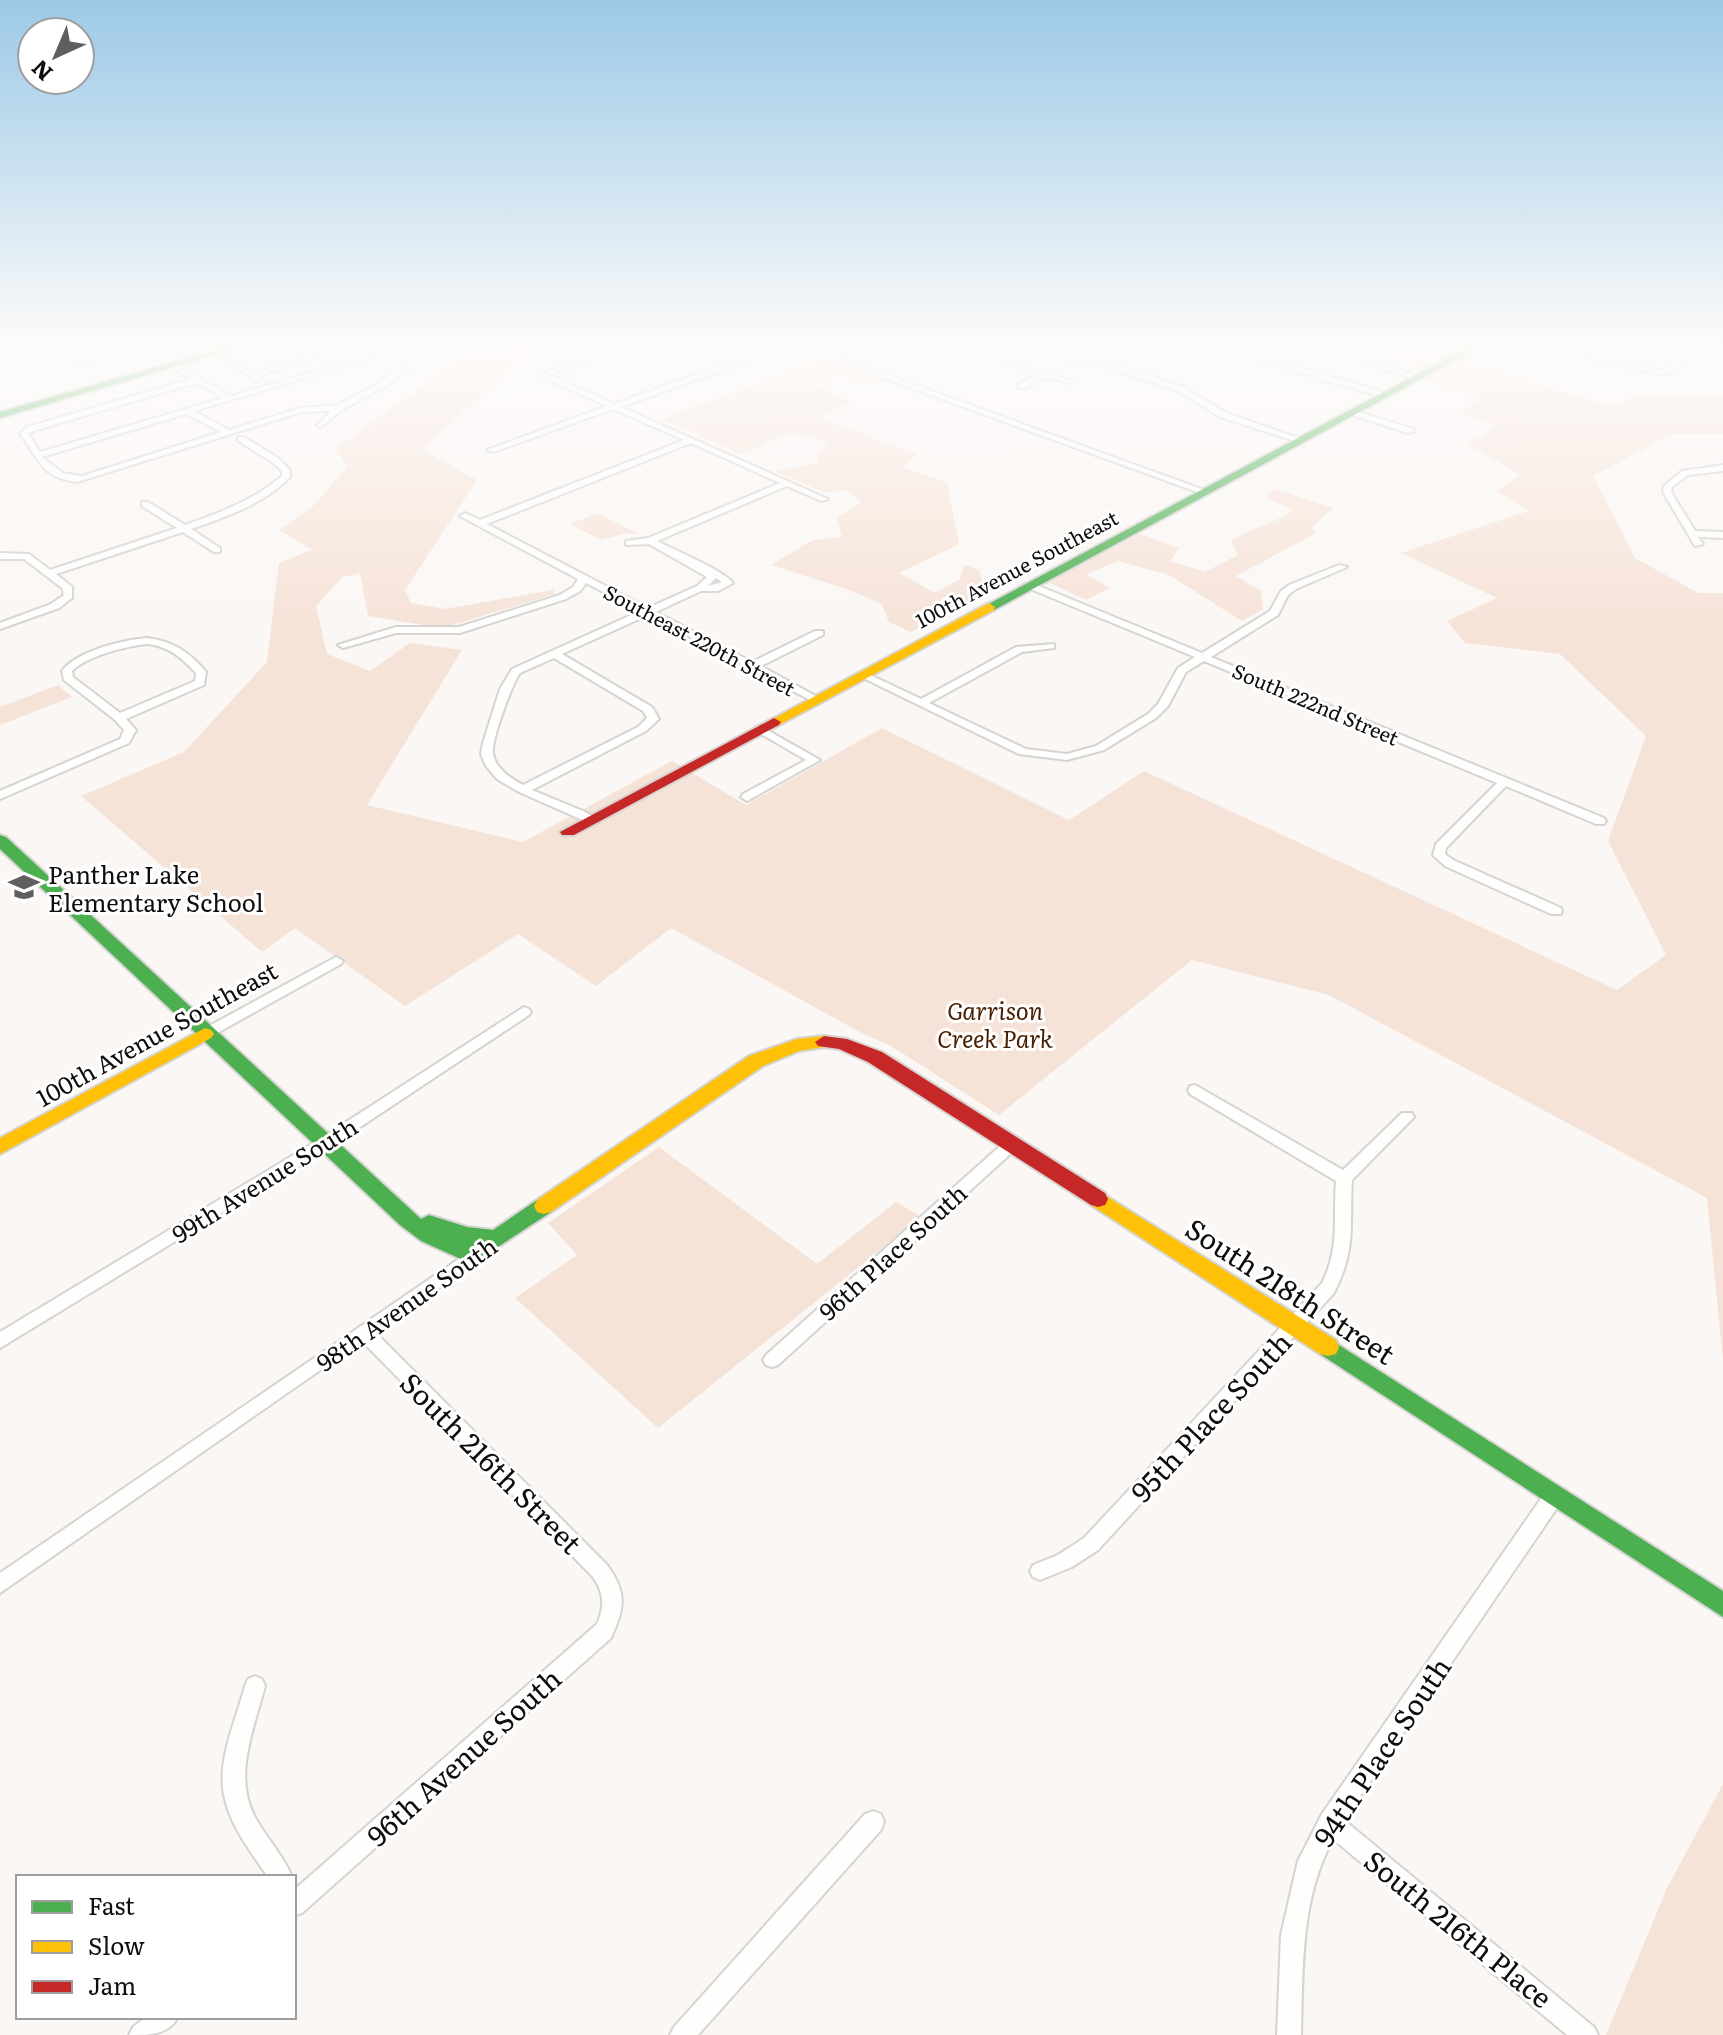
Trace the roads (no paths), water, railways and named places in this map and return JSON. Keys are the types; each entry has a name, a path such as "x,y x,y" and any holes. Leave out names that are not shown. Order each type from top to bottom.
{"street":[{"path":"26,437 39,455 38,459 74,480 211,437"},
{"path":"39,455 102,437"},
{"path":"491,450 527,437"},
{"path":"685,437 824,499"},
{"path":"1055,437 1203,491"},
{"path":"1292,437 1301,440"},
{"name":"100th Avenue Southeast","path":"568,832 1307,437"},
{"path":"49,573 245,506 274,490 286,477 286,470 241,439"},
{"path":"480,523 692,440"},
{"path":"1698,544 1667,492 1668,486 1677,476 1685,473 1723,468"},
{"path":"629,543 650,541 787,483"},
{"path":"145,504 217,550"},
{"name":"Southeast 220th Street","path":"465,516 816,699"},
{"path":"1692,534 1723,535"},
{"path":"650,541 711,577 724,578 728,583 715,589 700,588"},
{"path":"0,626 55,606 69,596 67,587 26,556 6,555"},
{"path":"862,675 1023,752 1067,757 1100,748 1163,706 1179,674 1274,613 1279,609 1282,595 1291,588 1342,567"},
{"path":"591,819 572,808 523,790 498,774 487,754 512,675 553,653 700,588 711,577"},
{"name":"Southeast 220th Street","path":"343,645 396,630 460,630 563,597 577,589 584,578"},
{"name":"South 222nd Street","path":"1031,586 1600,821"},
{"path":"752,666 819,633"},
{"path":"0,795 125,741 130,730 68,678 67,671 78,662 124,643 151,639 161,640 198,668 202,680 194,686 119,718"},
{"path":"921,703 1020,649 1050,646"},
{"path":"523,790 642,729 649,724 653,714 553,653"},
{"path":"747,797 814,760 760,729"},
{"path":"1505,781 1440,847 1439,855 1449,863 1556,911"},
{"path":"0,840 205,1034 384,1197 428,1235 472,1256"},
{"name":"100th Avenue Southeast","path":"0,1147 336,961"},
{"name":"99th Avenue South","path":"0,1341 325,1143 524,1012"},
{"name":"South 218th Street","path":"820,1042 841,1043 862,1050 1013,1143 1723,1605"},
{"name":"98th Avenue South","path":"0,1584 756,1061 797,1045 820,1042"},
{"path":"1195,1090 1344,1178 1407,1117"},
{"name":"96th Place South","path":"772,1360 1013,1143"},
{"name":"95th Place South","path":"1040,1571 1065,1561 1091,1544 1328,1288 1341,1265 1346,1244 1342,1198 1344,1178"},
{"path":"384,1197 433,1226 497,1239"},
{"name":"South 216th Street","path":"364,1332 600,1571 610,1583 614,1596"},
{"name":"94th Place South","path":"1289,2035 1292,1935 1309,1861 1330,1822 1554,1496"},
{"name":"96th Avenue South","path":"296,1901 604,1631 614,1612 614,1596"},
{"path":"255,1686 234,1772 235,1795 246,1822 280,1875"},
{"path":"682,2035 873,1822"},
{"name":"South 216th Place","path":"1330,1822 1586,2035"},
{"path":"141,2035 163,2019"}],"place":[{"name":"Panther Lake Elementary School","path":"24,887"}],"park label":[{"name":"Garrison Creek Park","path":"995,1023"}]}
